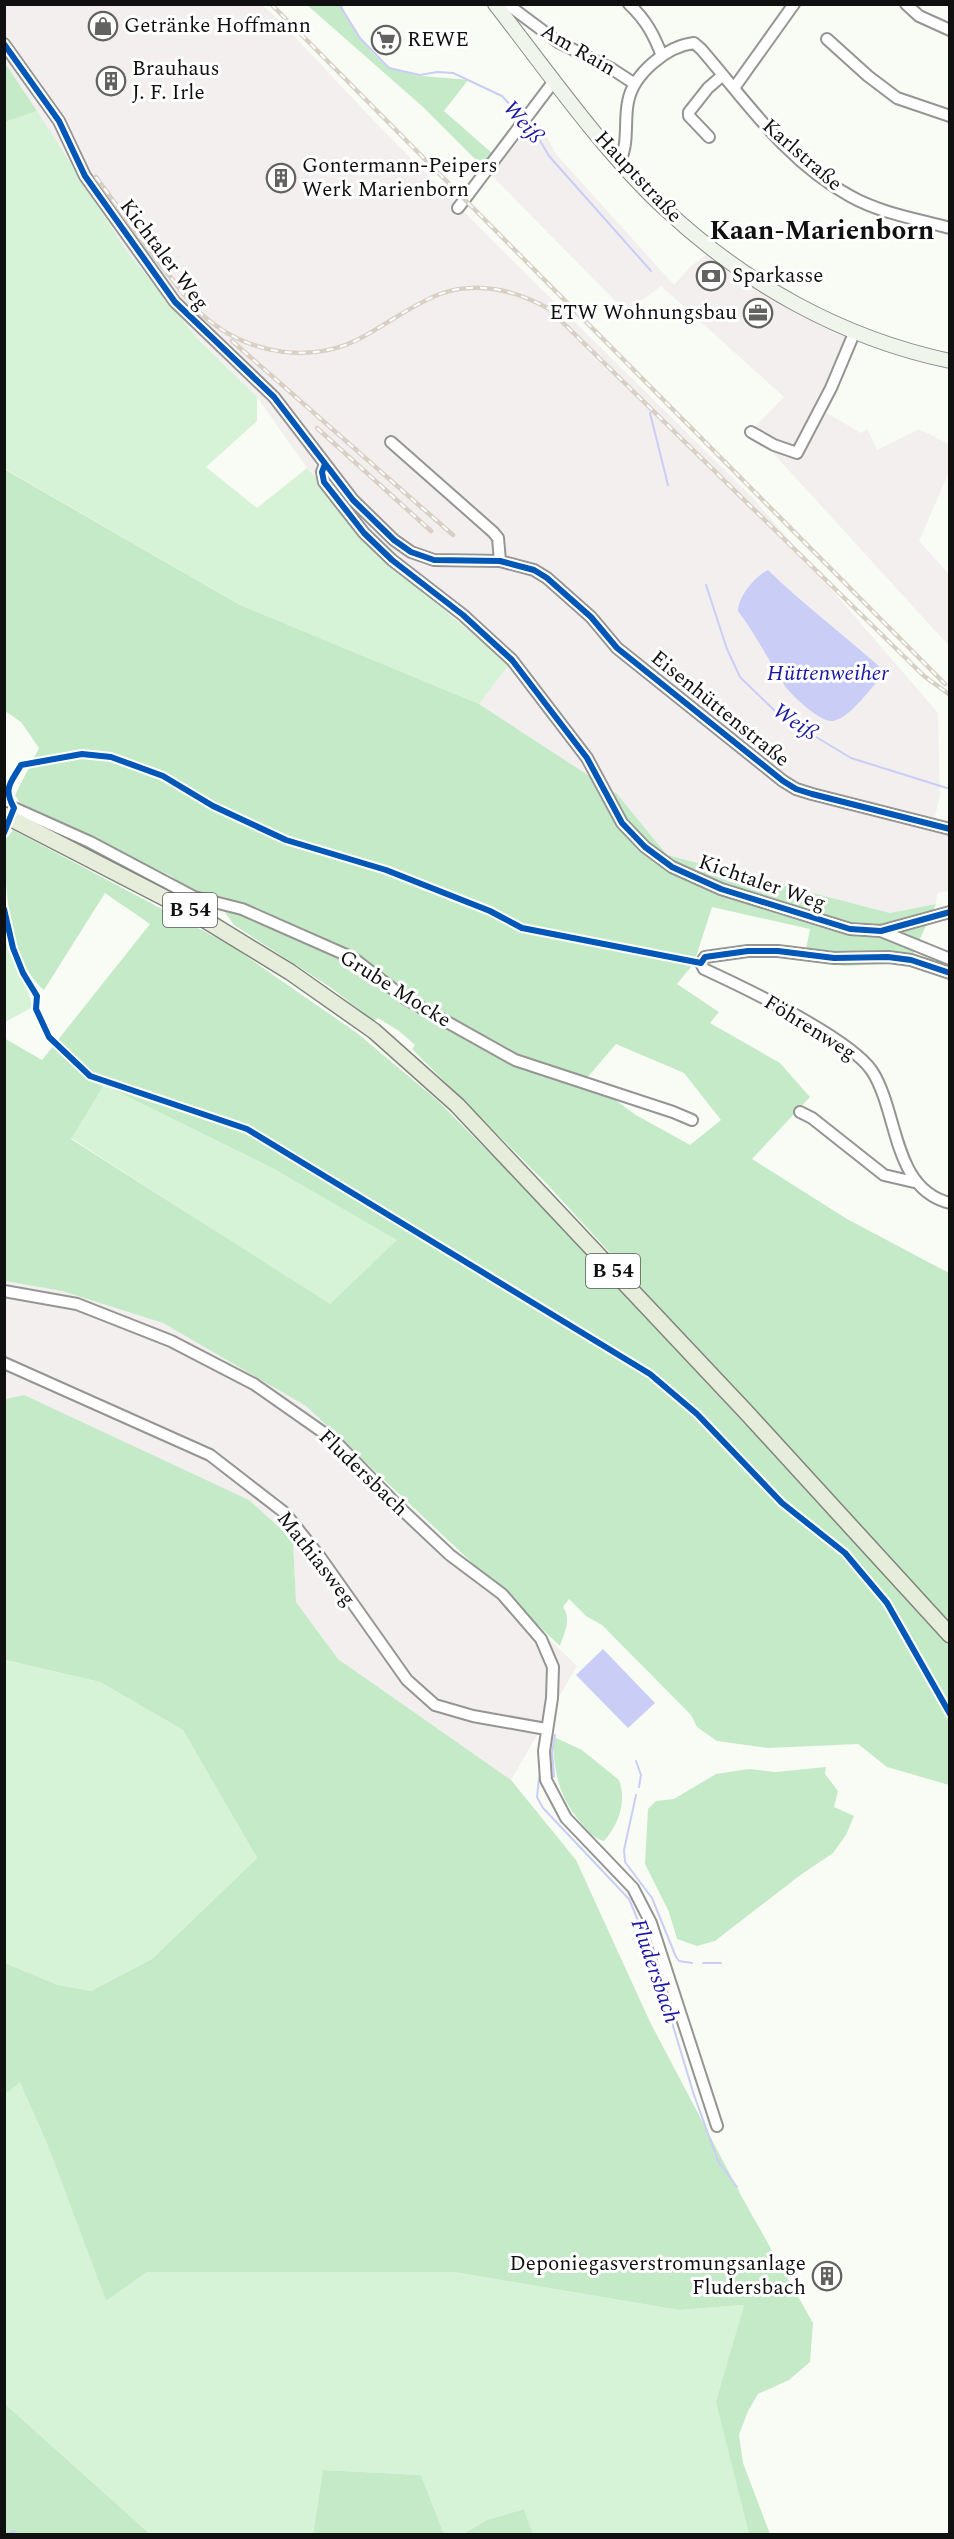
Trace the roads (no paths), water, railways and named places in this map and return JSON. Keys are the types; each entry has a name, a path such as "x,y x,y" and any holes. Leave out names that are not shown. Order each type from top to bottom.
{"main road":[{"name":"Hauptstraße","path":"495,4 620,161 663,207 734,267 769,291 826,320 901,348 950,361"},
{"name":"B 54","path":"7,816 133,880 245,943 374,1031 457,1106 747,1413 950,1635"}],"street":[{"name":"Am Rain","path":"507,4 515,13 522,15"},
{"name":"Am Rain","path":"515,4 522,15 558,42 612,69 635,84"},
{"path":"620,161 626,135 628,99 635,84 662,56 652,31 629,4"},
{"path":"734,88 794,4"},
{"path":"906,4 925,20 950,30"},
{"path":"827,39 897,98 950,116"},
{"name":"Karlstraße","path":"662,56 683,44 694,43 776,137 822,178 850,196 872,206 950,228"},
{"name":"Kichtaler Weg","path":"4,44 59,121 85,176 175,302 193,322 267,389 353,500 394,540 411,552 444,561 500,561"},
{"path":"710,137 689,116 689,112 708,88 723,75"},
{"path":"458,208 555,81"},
{"path":"751,432 774,445 797,453 831,388 855,332"},
{"path":"392,442 493,532 498,538 500,561"},
{"name":"Kichtaler Weg","path":"325,464 322,472 324,482 364,533 392,560 463,615 512,660 587,758 622,823 645,847 672,867 721,889 834,925 881,931 950,959"},
{"name":"Eisenhüttenstraße","path":"500,561 534,570 547,578 591,617 617,648 796,789 950,829"},
{"name":"Grube Mocke","path":"7,816 14,808 90,842 194,897 242,909 353,958 406,999 515,1060 692,1120"},
{"name":"Kichtaler Weg","path":"881,931 950,912"},
{"name":"Föhrenweg","path":"914,1182 880,1088 864,1062 806,1022 741,986 704,969 701,963 705,957 748,951 777,951 834,958 888,957 911,960 950,973"},
{"path":"801,1112 812,1118 884,1176 914,1182 933,1197 950,1203"},
{"name":"Fludersbach","path":"4,1291 77,1304 171,1341 254,1384 334,1440 450,1556 502,1594 541,1639 553,1666 552,1698 544,1751 546,1780 566,1818 633,1888 651,1923 717,2126"},
{"name":"Mathiasweg","path":"4,1363 210,1455 285,1513 320,1557 406,1680 435,1705 472,1716 546,1729"}],"water":[{"name":"Hüttenweiher","path":"768,570 881,668 883,674 840,719 833,721 821,718 794,696 785,686 738,611 748,588"},
{"path":"603,1649 655,1703 628,1728 576,1675"}],"waterway":[{"name":"Weiß","path":"339,4 360,38 389,68 420,75 437,72 453,73 502,96 522,118"},
{"name":"Weiß","path":"526,122 535,132 549,156 651,271"},
{"name":"Weiß","path":"650,413 668,485"},
{"name":"Weiß","path":"706,585 727,649 740,677 778,714 851,758 950,789"},
{"name":"Fludersbach","path":"554,1777 552,1752 555,1735"},
{"path":"636,1761 641,1775 639,1787"},
{"name":"Fludersbach","path":"539,1778 537,1797 543,1808 629,1899 649,1947 694,2095 718,2161 737,2187"},
{"path":"636,1795 624,1850 625,1862 652,1898 676,1957 679,1961 692,1963"},
{"path":"703,1963 721,1963"},
{"path":"7,2534 15,2531"}],"railway":[{"path":"271,4 945,684"},
{"path":"96,177 195,308 227,333 263,348 301,353 339,347 357,340 429,299 454,290 468,288 510,293 549,309 924,676 950,695"},
{"path":"232,341 453,535"},
{"path":"317,428 431,531"}],"place":[{"name":"Getränke Hoffmann","path":"103,26"},
{"name":"REWE","path":"386,40"},
{"name":"Brauhaus J. F. Irle","path":"111,81"},
{"name":"Gontermann-Peipers Werk Marienborn","path":"281,178"},
{"name":"Sparkasse","path":"711,276"},
{"name":"ETW Wohnungsbau","path":"758,313"},
{"name":"Deponiegasverstromungsanlage Fludersbach","path":"827,2276"}],"district":[{"name":"Kaan-Marienborn","path":"822,231"}]}
